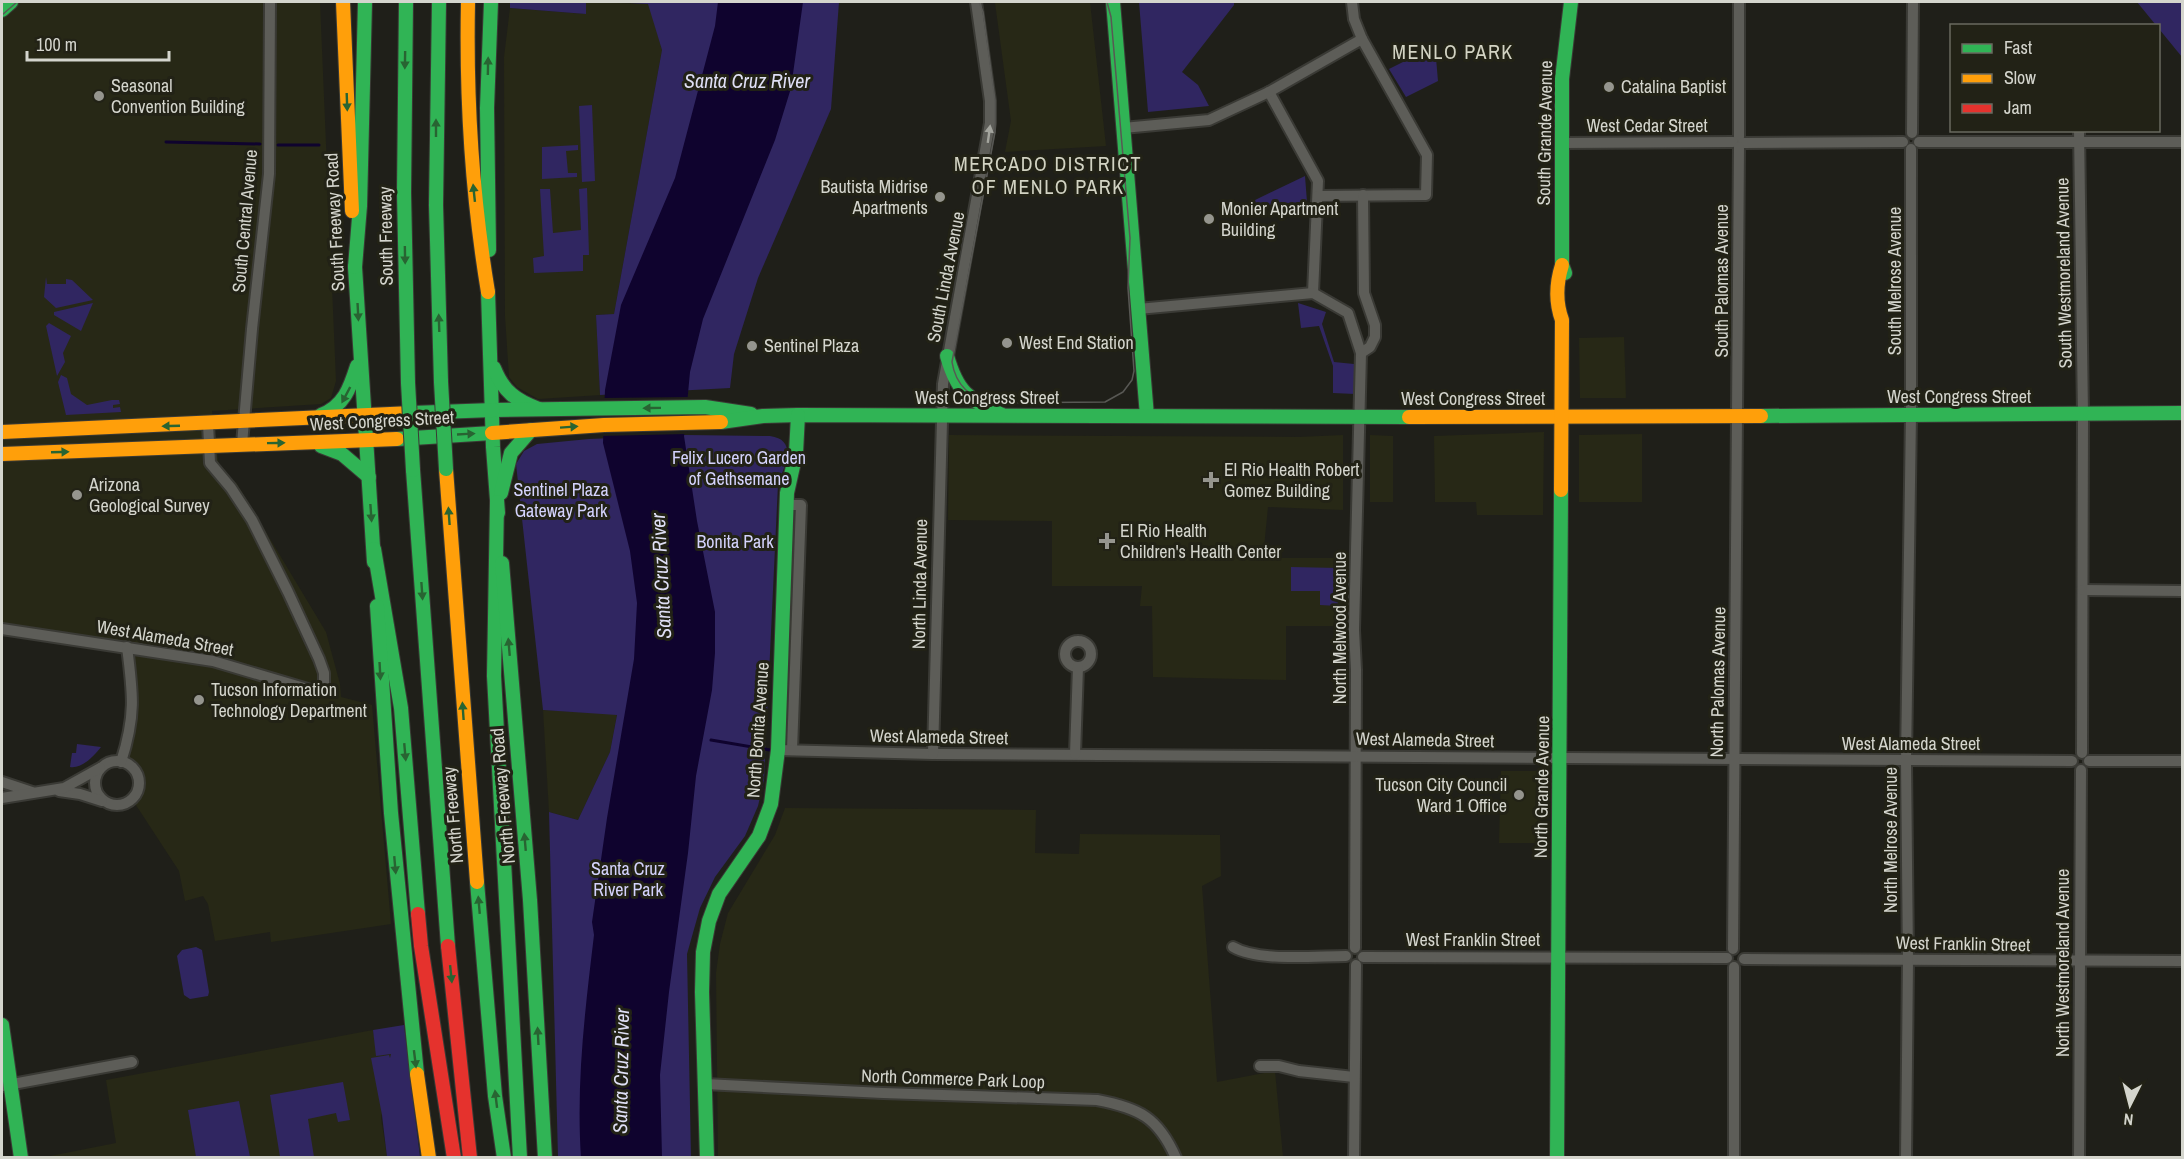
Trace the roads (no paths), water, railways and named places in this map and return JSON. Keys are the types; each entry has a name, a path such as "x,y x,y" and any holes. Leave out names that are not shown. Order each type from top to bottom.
{"main road":[{"path":"2,10 11,2"},
{"name":"South Freeway Road","path":"343,2 349,175 366,441"},
{"path":"355,267 361,197 365,2"},
{"name":"South Freeway","path":"406,2 404,194 408,383 413,470"},
{"name":"North Freeway","path":"439,2 436,205 441,382 470,806 495,1096 504,1158"},
{"path":"468,2 471,155 479,239 488,292"},
{"path":"491,2 487,117 492,433"},
{"path":"1113,2 1147,416"},
{"name":"South Grande Avenue","path":"1561,417 1562,320 1558,309 1557,281 1562,265 1562,79 1571,2"},
{"path":"947,356 957,387 973,400 1005,416"},
{"path":"314,417 332,410 344,400 360,357"},
{"path":"491,360 502,386 510,397 521,404 539,409"},
{"name":"West Congress Street","path":"2,432 539,409 705,407 763,416"},
{"name":"West Congress Street","path":"2,454 366,441 604,424 716,423 763,416 798,415 1561,417 2182,413"},
{"name":"North Bonita Avenue","path":"707,1158 703,952 709,921 719,894 759,836 771,804 785,750 787,493 796,453 798,415"},
{"name":"North Grande Avenue","path":"1557,1158 1561,417"},
{"path":"520,1158 494,676 494,588 497,502 511,453 531,430"},
{"name":"North Freeway Road","path":"492,433 530,900 545,1158"},
{"path":"366,441 382,708 406,990 429,1158"},
{"path":"302,442 340,451 369,477"},
{"name":"North Freeway","path":"413,470 446,928 470,1158"},
{"path":"374,549 401,708 421,946 454,1158"},
{"path":"2,1025 6,1085 21,1158"}],"street":[{"name":"South Central Avenue","path":"242,444 268,182 270,2"},
{"name":"South Linda Avenue","path":"941,416 947,356 964,275 990,123 990,101 976,2"},
{"path":"1318,196 1426,195 1427,155 1362,39 1354,19 1353,2"},
{"name":"South Palomas Avenue","path":"1738,415 1739,2"},
{"name":"South Melrose Avenue","path":"1911,414 1913,2"},
{"path":"1123,128 1209,120 1269,92 1362,39"},
{"path":"1269,92 1318,181 1313,293"},
{"name":"West Cedar Street","path":"1561,143 1911,141 2079,136 2182,142"},
{"name":"South Westmoreland Avenue","path":"2079,136 2083,415"},
{"path":"1138,309 1313,293 1348,313 1361,353 1370,347 1375,337 1376,325 1364,293 1363,195"},
{"name":"North Melwood Avenue","path":"1355,948 1356,670 1354,630 1361,353"},
{"name":"North Melrose Avenue","path":"1906,1158 1908,960 1906,761 1911,414"},
{"name":"North Palomas Avenue","path":"1734,1158 1731,958 1738,415"},
{"path":"2083,415 2083,590 2085,757 2087,766 2081,770 2074,766 2072,761 2076,754 2085,757 2182,761"},
{"name":"North Linda Avenue","path":"933,754 941,416"},
{"path":"208,424 209,445"},
{"name":"West Alameda Street","path":"2,629 213,661 311,690 324,685 324,673 293,603 244,507 231,488 212,468 209,445"},
{"path":"2083,590 2182,591"},
{"path":"121,762 127,744 133,709 127,647"},
{"path":"1075,754 1078,667"},
{"name":"West Alameda Street","path":"785,750 933,754 2072,761"},
{"path":"2,798 56,791 76,783 110,762 121,762 131,766 136,772 139,786 132,799 120,805 80,794 56,791"},
{"path":"104,765 98,771 95,785 100,798 106,802"},
{"name":"North Westmoreland Avenue","path":"2079,1158 2081,770"},
{"path":"2,782 23,790 42,793"},
{"path":"1233,947 1246,953 1262,956 1346,956"},
{"path":"1346,956 1350,949 1355,948 1361,951 1354,1077 1354,1158"},
{"path":"1346,956 1348,961 1359,961"},
{"name":"West Franklin Street","path":"1359,961 1558,957 1731,958 1742,964 1744,959 2182,962"},
{"path":"6,1085 132,1062"},
{"path":"1260,1066 1279,1066 1299,1071 1354,1077"},
{"name":"North Commerce Park Loop","path":"705,1084 1097,1100 1120,1104 1144,1113 1164,1134 1176,1158"}],"water":[{"name":"Santa Cruz River","path":"718,2 803,2 791,88 775,140 703,319 690,372 684,436 697,521 715,612 715,653 712,690 696,776 660,1075 662,1157 581,1158 581,1074 594,935 592,922 634,659 637,603 630,551 603,443 605,390 621,305 675,178 715,26"}],"waterway":[{"path":"166,142 260,144"},
{"path":"278,145 319,145"},
{"path":"711,740 770,750"}],"tram line":[{"path":"2,15 17,2"},
{"path":"979,2 983,12 995,100 995,132 952,362 957,378 966,390 972,395 995,403 1105,402 1123,392 1132,380 1134,371 1128,288 1130,238 1111,17 1107,2"}],"place":[{"name":"Catalina Baptist","path":"1609,87"},
{"name":"Seasonal Convention Building","path":"99,96"},
{"name":"Bautista Midrise Apartments","path":"940,197"},
{"name":"Monier Apartment Building","path":"1209,219"},
{"name":"West End Station","path":"1007,343"},
{"name":"Sentinel Plaza","path":"752,346"},
{"name":"El Rio Health Robert Gomez Building","path":"1211,480"},
{"name":"Arizona Geological Survey","path":"77,495"},
{"name":"El Rio Health Children's Health Center","path":"1107,541"},
{"name":"Tucson Information Technology Department","path":"199,700"},
{"name":"Tucson City Council Ward 1 Office","path":"1519,795"}],"district":[{"name":"MENLO PARK","path":"1453,52"},
{"name":"MERCADO DISTRICT OF MENLO PARK","path":"1048,176"}],"park label":[{"name":"Felix Lucero Garden of Gethsemane","path":"739,468"},
{"name":"Sentinel Plaza Gateway Park","path":"561,500"},
{"name":"Bonita Park","path":"735,542"},
{"name":"Santa Cruz River Park","path":"628,879"}]}
